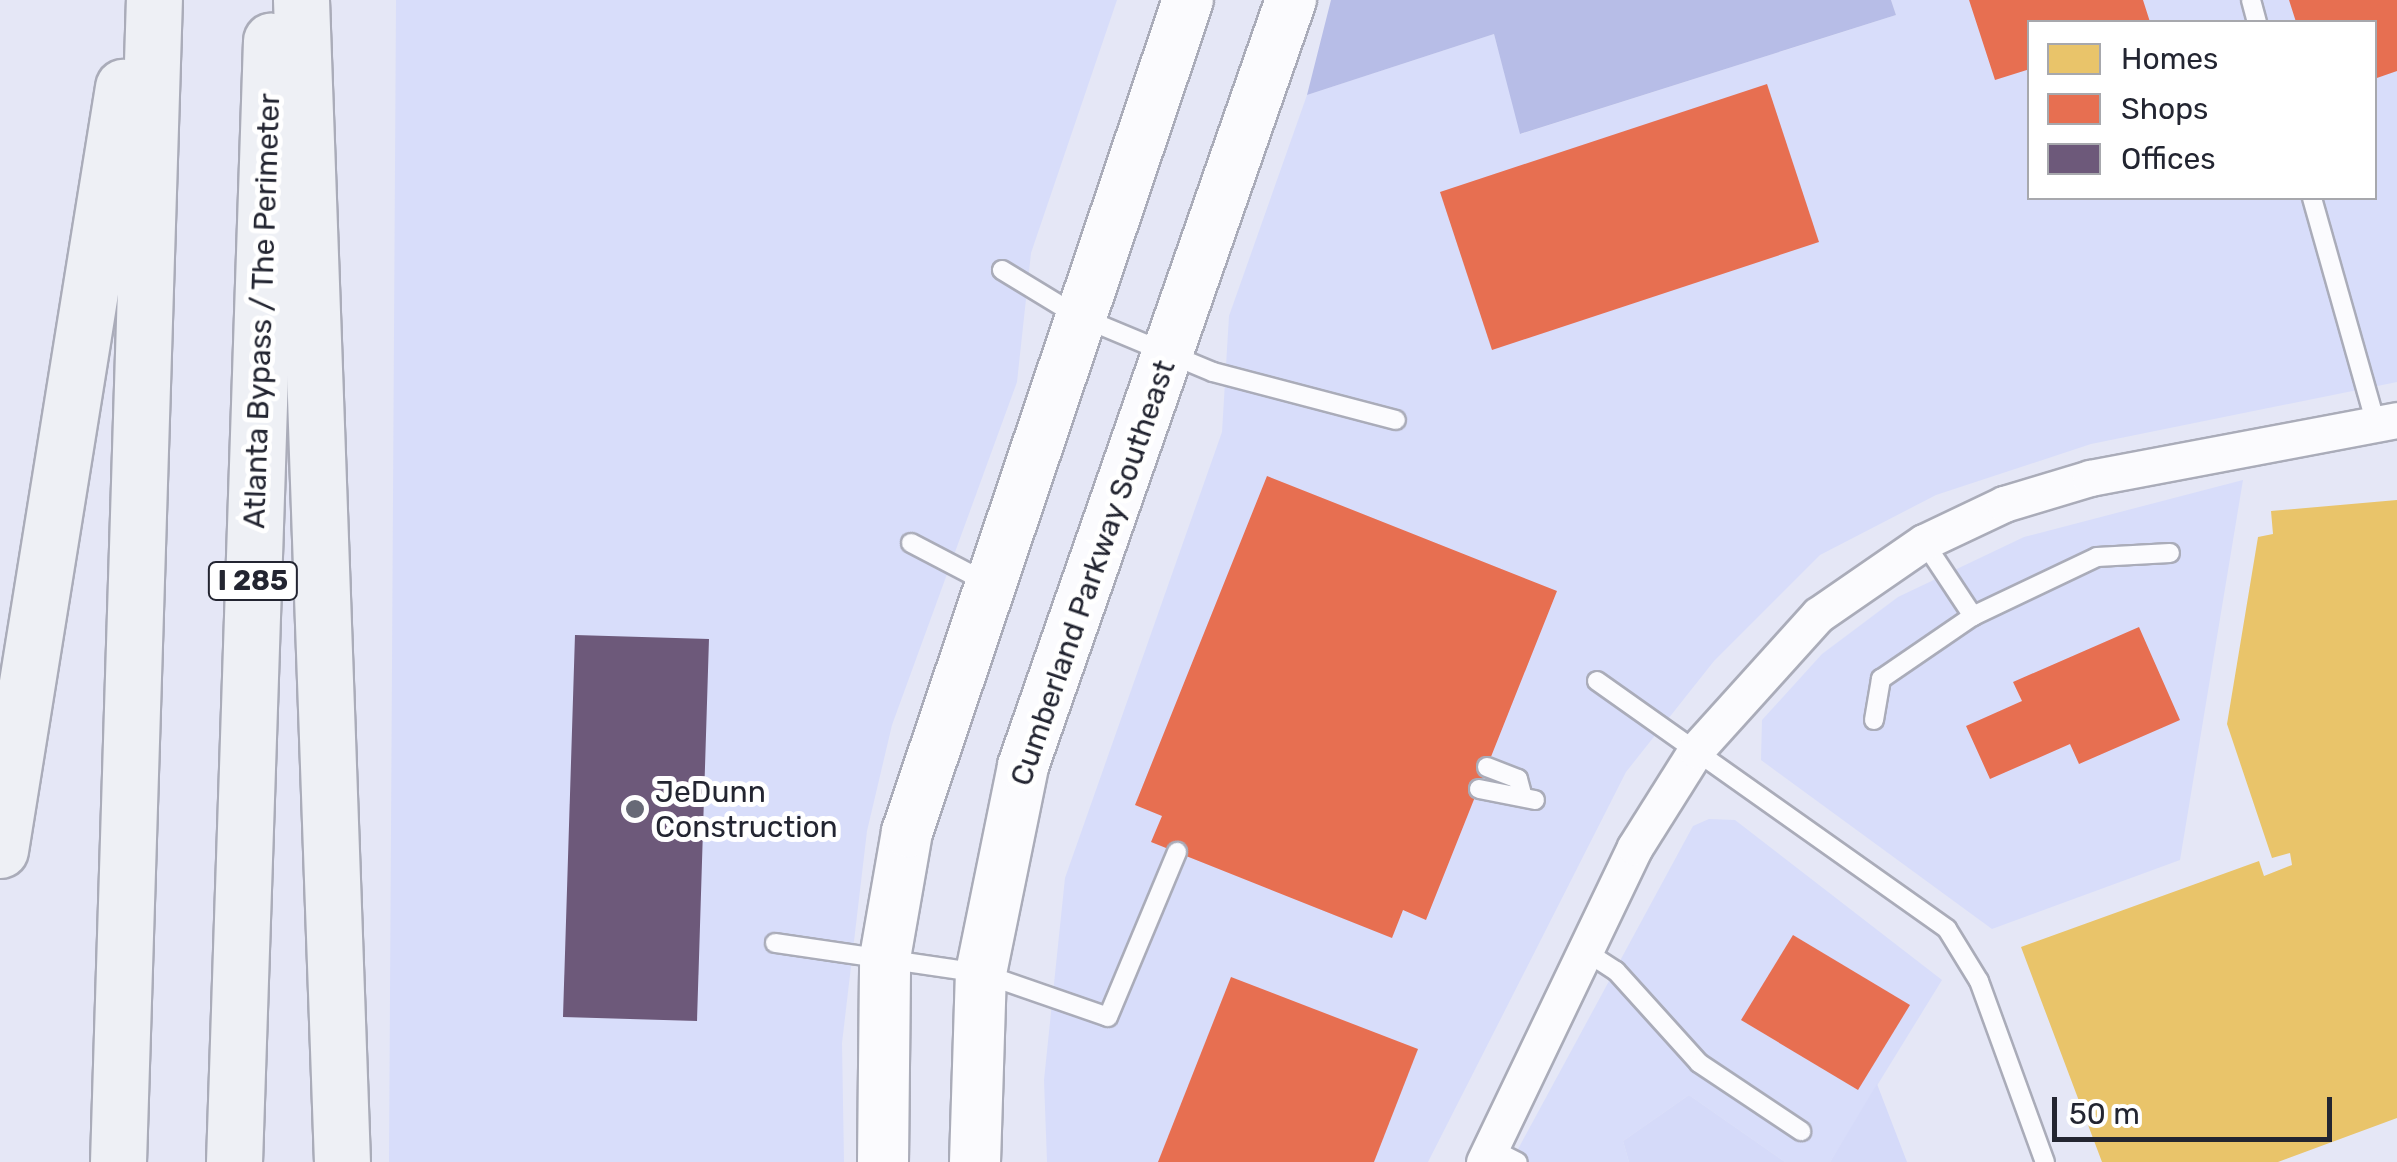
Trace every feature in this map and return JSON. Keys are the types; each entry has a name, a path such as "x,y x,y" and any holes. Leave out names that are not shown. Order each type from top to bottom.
{"highway":[{"path":"0,850 138,0"},
{"path":"118,1162 154,0"},
{"name":"Atlanta Bypass / The Perimeter","path":"234,1162 272,0"},
{"path":"302,0 342,1162"}],"main road":[{"path":"883,1162 885,958 906,832 1076,315 1188,0"},
{"name":"Cumberland Parkway Southeast","path":"975,1162 981,973 1023,766 1291,0"}],"street":[{"path":"1497,1157 1585,951 1696,750 1818,615 1924,542 2090,478 2386,422"}],"lane":[{"path":"2313,200 2386,422"},
{"path":"1002,270 1076,315 1168,354 1396,420"},
{"path":"1924,542 1973,616"},
{"path":"911,543 987,582"},
{"path":"1874,720 1881,679 1973,616 2097,556 2170,553"},
{"path":"1597,681 1948,929 1979,981 2045,1162"},
{"path":"1479,789 1506,799 1529,797 1518,779 1487,767"},
{"path":"775,943 981,973 1108,1017 1176,852"},
{"path":"1585,951 1616,971 1699,1063 1801,1131"}],"shaded area":[{"path":"396,0 1117,0 1031,253 1017,382 892,725 867,831 842,1043 844,1162 389,1162"},
{"path":"1331,0 1891,0 1896,15 1520,134 1494,34 1307,95"},
{"path":"1891,0 2397,0 2397,382 2091,444 1936,495 1820,555 1714,661 1626,772 1428,1162 1047,1162 1044,1080 1065,878 1222,432 1229,316 1307,95 1494,34 1521,134 1896,15"},
{"path":"2243,480 2180,860 1992,929 1761,760 1762,720 1822,654 1898,597 2024,537"},
{"path":"1709,819 1735,820 1942,980 1830,1162 1785,1162 1689,1095 1623,1141 1629,1162 1511,1162 1693,826"},
{"path":"1877,1084 1907,1162 1830,1162"},
{"path":"1689,1095 1785,1162 1629,1162 1623,1141"}],"building: Homes":[{"path":"2397,500 2397,1118 2278,1162 2102,1162 2021,947 2259,861 2264,876 2292,865 2290,853 2272,858 2227,724 2258,537 2273,534 2271,511"}],"building: Shops":[{"path":"1969,0 2143,0 2149,20 2027,20 2027,70 1995,80"},
{"path":"2289,0 2397,0 2397,71 2377,78 2377,20 2295,20"},
{"path":"1767,84 1819,242 1492,350 1440,192"},
{"path":"1267,476 1557,591 1426,920 1403,910 1392,938 1151,842 1162,816 1135,805"},
{"path":"2139,627 2180,720 2079,764 2070,744 1990,779 1966,726 2022,701 2013,682"},
{"path":"1793,935 1910,1005 1858,1090 1741,1020"},
{"path":"1231,977 1418,1049 1374,1162 1158,1162"}],"building: Offices":[{"path":"575,635 709,639 697,1021 563,1017"}],"place":[{"name":"JeDunn Construction","path":"635,809"}]}
